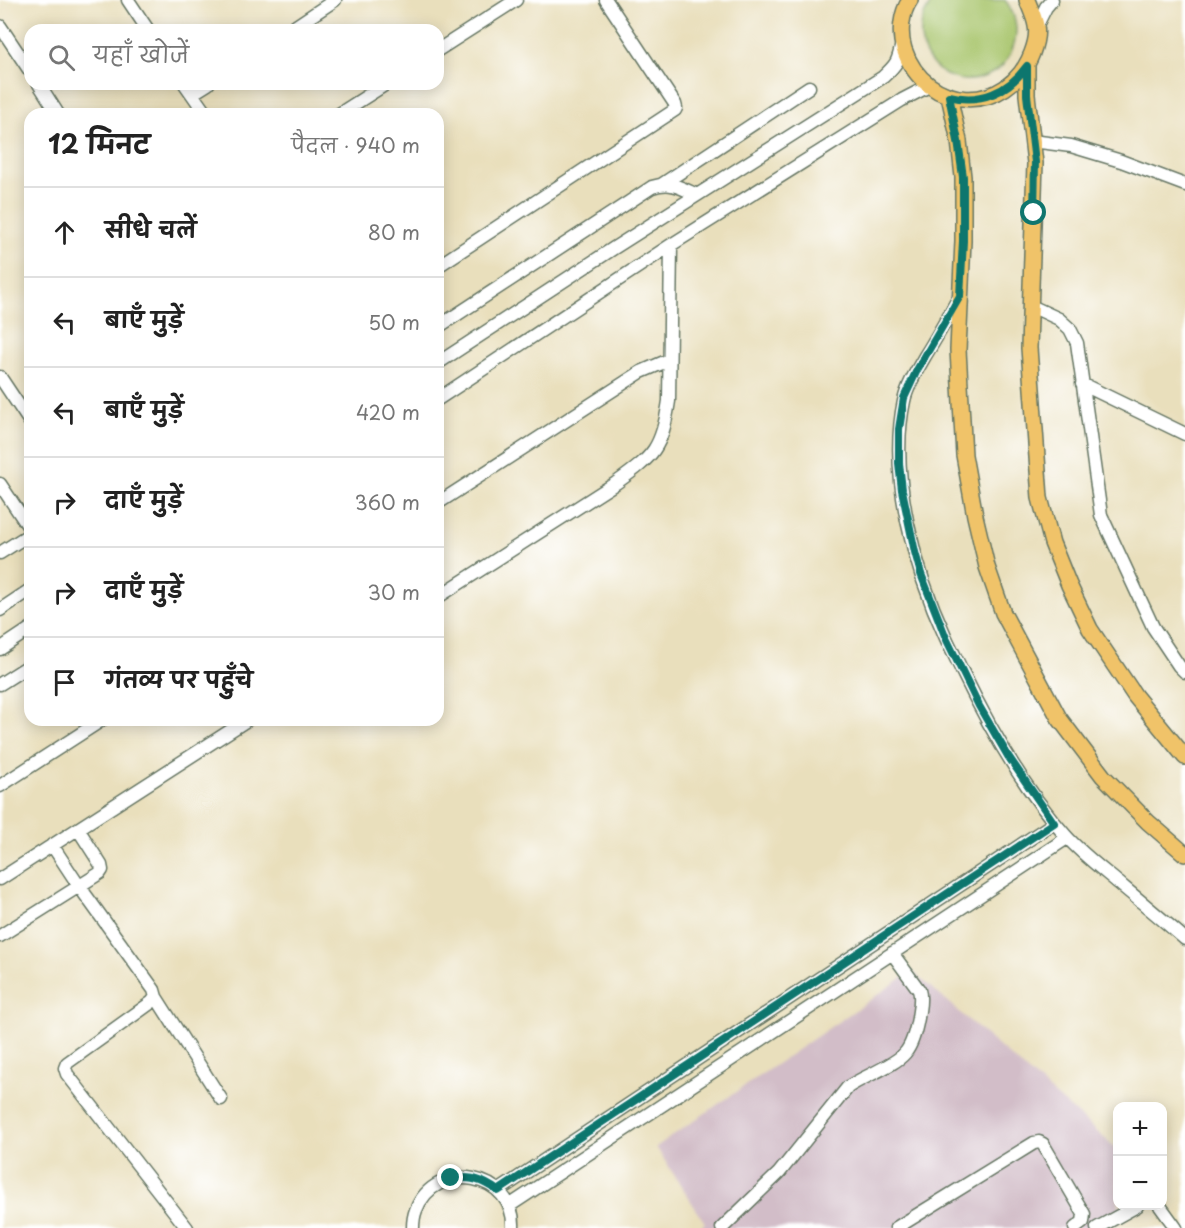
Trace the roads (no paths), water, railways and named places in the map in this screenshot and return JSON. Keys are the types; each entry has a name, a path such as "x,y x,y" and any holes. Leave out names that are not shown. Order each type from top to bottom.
{"main road":[{"path":"908,1 902,24 902,43 908,60 918,76 929,86 949,96 978,98 993,94 1019,77 1027,66 1035,46 1036,27 1027,0"},
{"path":"1027,66 1027,95 1035,162 1029,348 1040,498 1052,543 1090,629 1135,696 1185,757"},
{"path":"949,96 963,177 963,241 958,350 964,455 985,556 1003,613 1059,718 1103,776 1148,822 1185,854"}],"street":[{"path":"128,0 144,24"},
{"path":"299,24 335,0"},
{"path":"444,46 516,0"},
{"path":"444,262 675,110 675,104 606,0"},
{"path":"1036,27 1052,0"},
{"path":"0,26 24,62"},
{"path":"444,359 883,77 898,60 902,43"},
{"path":"444,395 671,245 902,100 929,86"},
{"path":"444,323 809,87"},
{"path":"43,90 54,108"},
{"path":"190,90 202,108"},
{"path":"348,108 377,90"},
{"path":"1032,141 1071,146 1121,161 1185,185"},
{"path":"661,184 677,186 697,195"},
{"path":"444,593 639,466 659,442 666,424 669,401 671,245"},
{"path":"960,296 917,370 904,398 899,429 902,490 918,563 946,638 979,706 1008,756 1054,823 1092,861 1185,939"},
{"path":"1031,306 1059,319 1070,329 1077,343 1101,515 1153,627 1185,672"},
{"path":"444,499 641,372 669,360"},
{"path":"0,377 24,413"},
{"path":"1082,384 1185,434"},
{"path":"0,484 24,522"},
{"path":"0,553 24,536"},
{"path":"0,610 24,594"},
{"path":"0,649 24,633"},
{"path":"0,684 24,669"},
{"path":"0,786 93,726"},
{"path":"0,879 238,726"},
{"path":"498,1191 1054,823"},
{"path":"0,936 100,873 101,865 78,829"},
{"path":"509,1206 1067,838"},
{"path":"52,845 154,990 156,997 221,1099"},
{"path":"722,1228 779,1173 848,1087 898,1059 908,1048 916,1025 921,995 920,990 892,953"},
{"path":"156,997 67,1063 65,1068 67,1074 187,1228"},
{"path":"896,1228 1039,1142 1043,1144 1084,1214 1083,1222 1074,1228"},
{"path":"413,1228 415,1211 423,1196 436,1185 451,1178 468,1177 484,1182 498,1191 509,1206 513,1228"},
{"path":"1097,1228 1130,1210"},
{"path":"1163,1210 1176,1228"}]}
